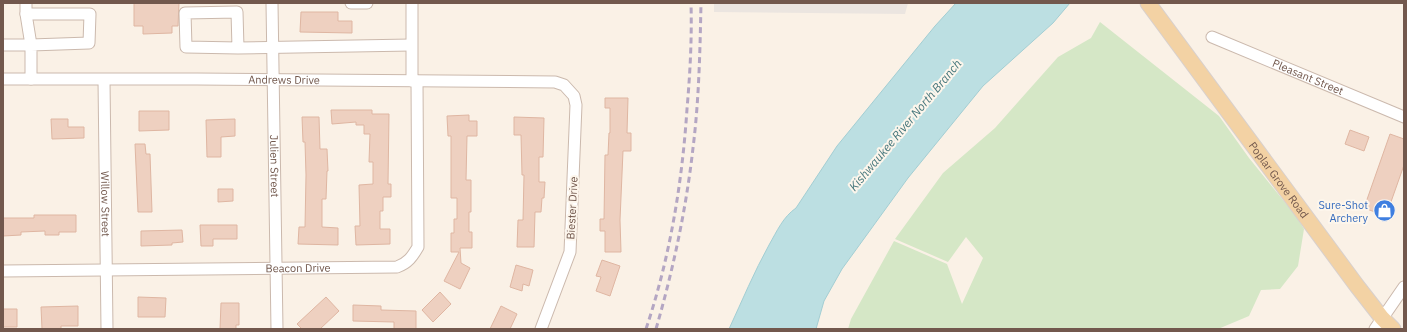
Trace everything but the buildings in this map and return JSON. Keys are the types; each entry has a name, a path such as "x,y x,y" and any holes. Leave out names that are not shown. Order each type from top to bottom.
{"main road":[{"name":"Poplar Grove Road","path":"1148,3 1378,324 1393,329"}],"street":[{"name":"Julien Street","path":"272,3 277,329"},
{"path":"351,3 367,3"},
{"name":"Beacon Drive","path":"3,271 397,267 405,264 410,260 418,247 412,3"},
{"path":"3,45 32,45 89,43 90,14 26,9 32,45 31,79"},
{"path":"238,48 237,12 185,13 186,47 238,48 412,45"},
{"name":"Pleasant Street","path":"1212,37 1404,117"},
{"name":"Andrews Drive","path":"3,79 520,81 555,82 564,85"},
{"name":"Willow Street","path":"104,80 106,329"},
{"name":"Biester Drive","path":"541,329 570,252 576,105 574,96 564,85"},
{"path":"1378,324 1404,287"}],"shaded area":[{"path":"714,3 908,3 905,14 714,12"}],"green space":[{"path":"1100,22 1219,116 1249,158 1296,216 1304,229 1298,266 1280,289 1261,290 1249,316 1218,329 848,329 851,319 894,241 947,264 962,304 983,258 966,237 948,262 895,239 943,173 995,128 1058,57 1091,38"}],"water":[{"name":"Kishwaukee River North Branch","path":"956,3 1070,3 1053,23 983,86 908,178 842,269 824,301 816,329 729,329 758,266 784,220 796,208 837,146 935,26"}],"railway":[{"path":"646,329 662,275 668,248 674,220 682,165 689,83 691,3"},
{"path":"656,329 668,285 687,194 698,94 701,3"}],"place":[{"name":"Sure-Shot Archery","path":"1384,211"}]}
